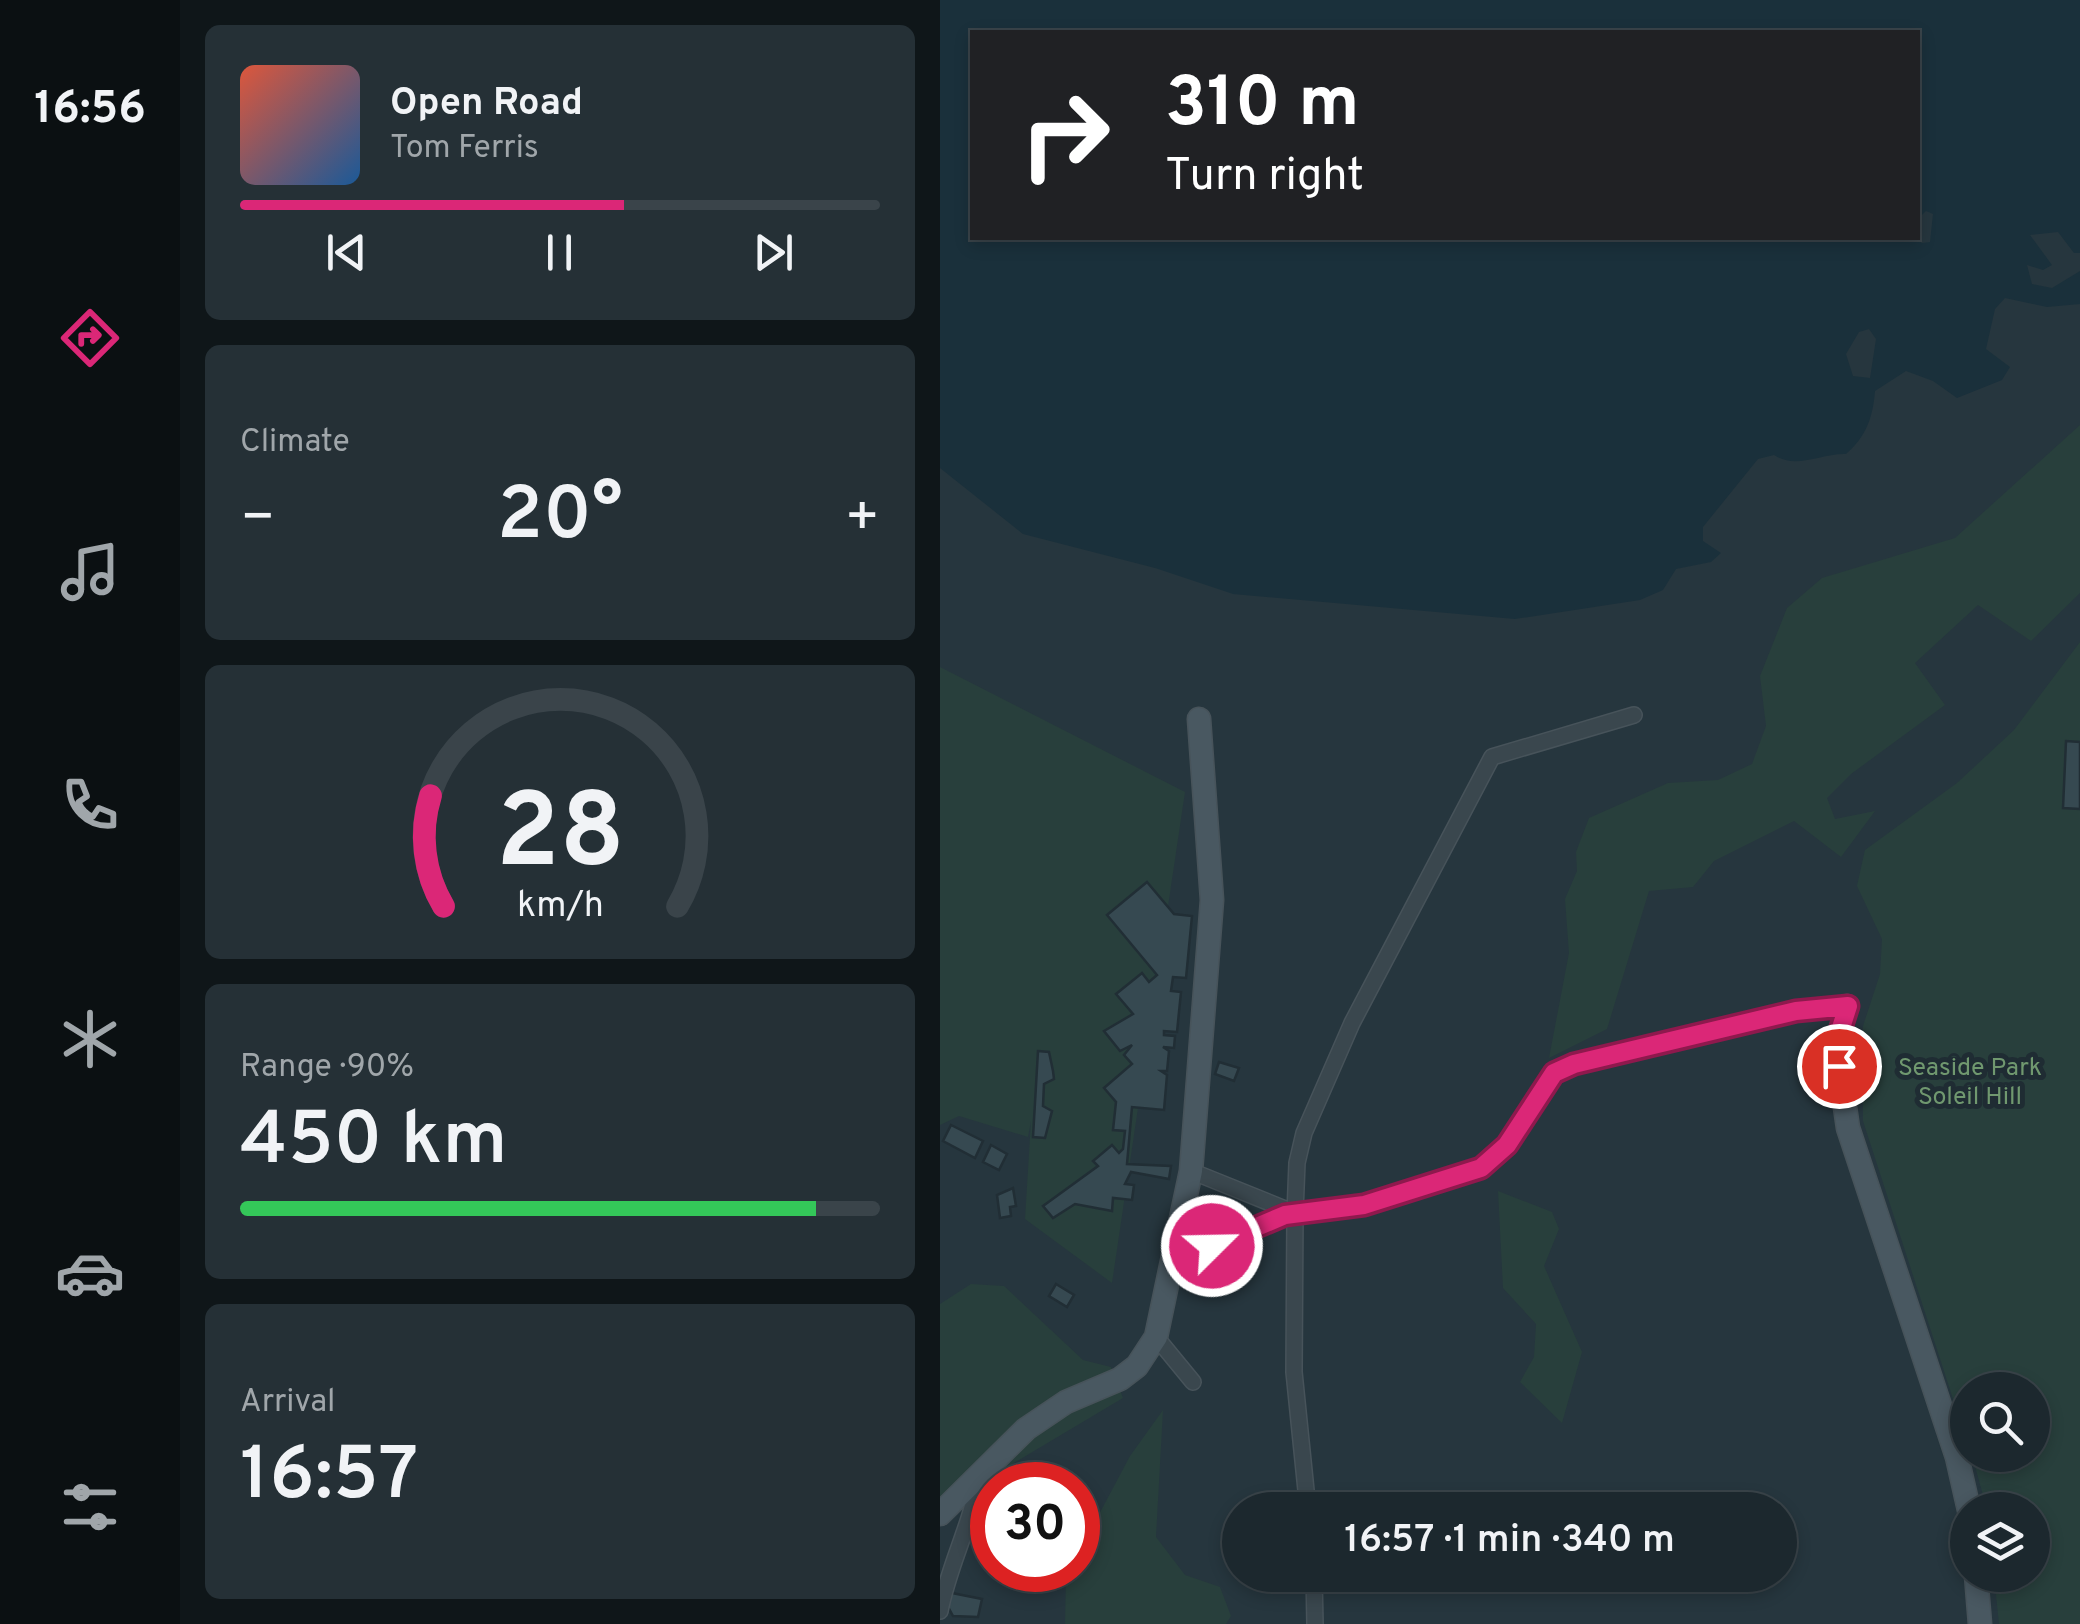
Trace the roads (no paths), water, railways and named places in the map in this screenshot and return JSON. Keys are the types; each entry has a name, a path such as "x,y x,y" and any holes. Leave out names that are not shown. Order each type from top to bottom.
{"street":[{"path":"1306,1492 1294,1372 1294,1213 1304,1133 1352,1023 1492,757 1634,716"},
{"path":"995,1462 1046,1414 1120,1380 1138,1366 1156,1337 1176,1262 1191,1171 1212,900 1199,720"},
{"path":"1176,1262 1294,1213 1364,1205 1481,1168 1507,1145 1554,1073 1574,1064 1796,1011 1848,1006 1840,1031 1844,1110 1958,1457 1965,1492"},
{"path":"1191,1171 1294,1213"},
{"path":"1156,1337 1193,1382"},
{"path":"940,1514 970,1486"},
{"path":"940,1611 949,1574 970,1525"},
{"path":"1314,1592 1315,1624"},
{"path":"1977,1592 1980,1624"}],"water":[{"path":"940,0 2080,0 2080,253 2074,253 2058,232 2030,235 2052,265 2043,270 2027,265 2032,284 2052,288 2080,271 2080,304 2047,307 2005,298 1995,309 1986,349 2010,367 2002,380 1957,398 1933,381 1906,371 1875,391 1867,426 1846,454 1800,461 1774,455 1758,459 1703,527 1703,541 1721,553 1711,562 1676,569 1663,590 1640,600 1515,619 1233,594 1155,568 1023,534 940,468","holes":["1869,329 1876,339 1870,378 1853,376 1846,354 1859,332"]}],"park label":[{"name":"Seaside Park Soleil Hill","path":"1970,1080"}]}
